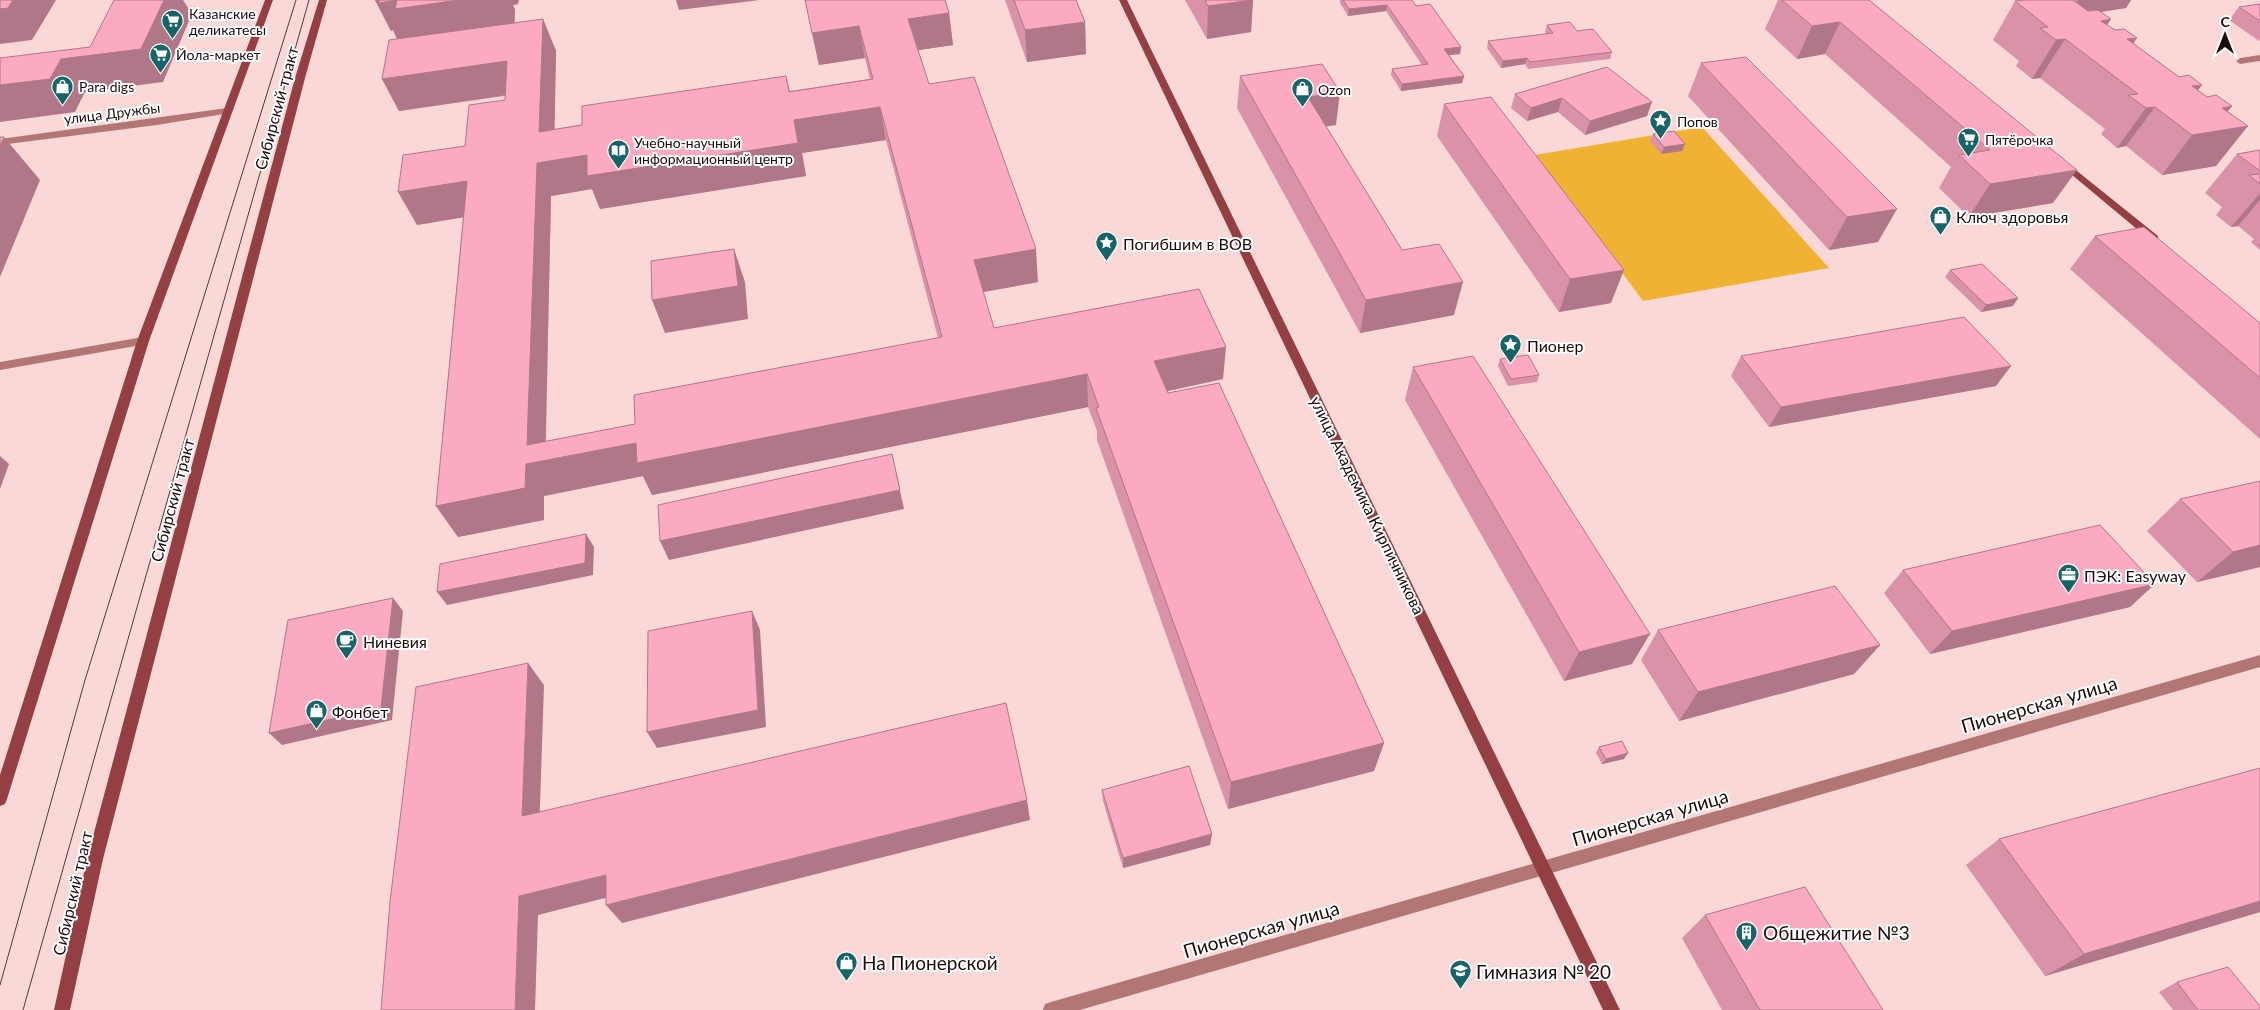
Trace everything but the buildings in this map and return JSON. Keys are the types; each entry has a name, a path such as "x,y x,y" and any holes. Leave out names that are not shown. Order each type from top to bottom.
{"main road":[{"path":"0,799 143,341 269,0"},
{"name":"Сибирский тракт","path":"62,1010 100,840 300,78 323,0"},
{"name":"улица Академика Кирпичникова","path":"1123,0 1545,868 1612,1010"},
{"path":"2050,152 2163,245"}],"street":[{"path":"2240,61 2260,58"},
{"name":"улица Дружбы","path":"0,142 157,122 227,110"},
{"path":"0,366 143,341"},
{"name":"Пионерская улица","path":"1051,1010 2260,661"}],"shaded area":[{"path":"1702,127 1829,268 1643,301 1535,155"}],"tram line":[{"path":"0,985 85,680 296,0"},
{"path":"23,1010 309,0"}],"place":[{"name":"Казанские деликатесы","path":"173,40"},
{"name":"Йола-маркет","path":"160,73"},
{"name":"Para digs","path":"63,105"},
{"name":"Ozon","path":"1302,108"},
{"name":"Попов","path":"1661,140"},
{"name":"Пятёрочка","path":"1969,158"},
{"name":"Учебно-научный информационный центр","path":"618,169"},
{"name":"Ключ здоровья","path":"1940,235"},
{"name":"Погибшим в ВОВ","path":"1107,262"},
{"name":"Пионер","path":"1511,364"},
{"name":"ПЭК: Easyway","path":"2068,594"},
{"name":"Ниневия","path":"347,660"},
{"name":"Фонбет","path":"316,730"},
{"name":"Общежитие №3","path":"1747,951"},
{"name":"На Пионерской","path":"846,981"},
{"name":"Гимназия № 20","path":"1460,990"}]}
